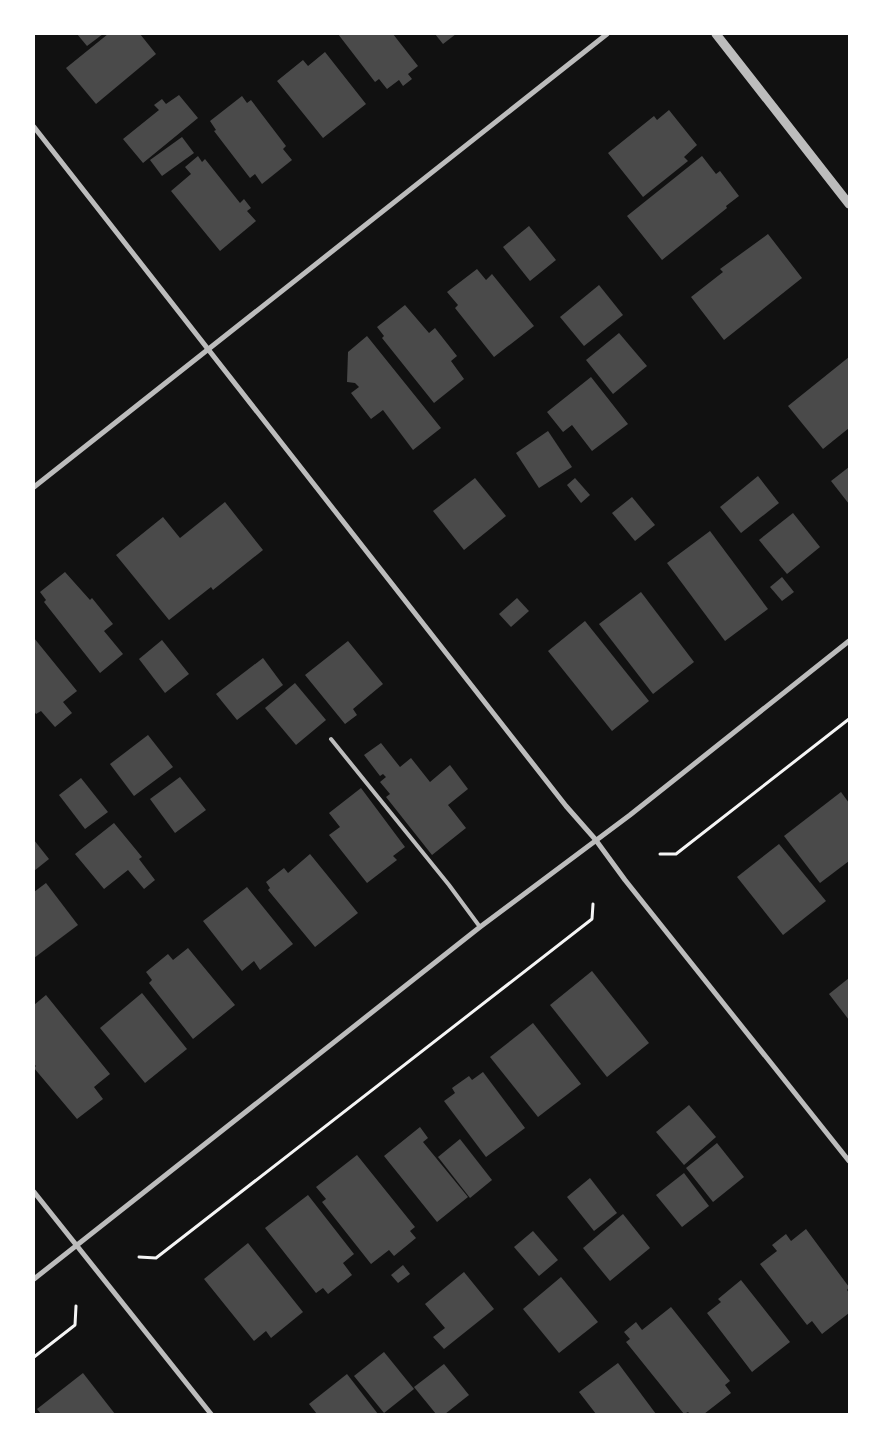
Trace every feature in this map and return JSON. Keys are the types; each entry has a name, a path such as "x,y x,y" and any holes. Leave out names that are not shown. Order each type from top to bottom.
{"street":[{"path":"34,487 607,34"},
{"path":"716,34 849,204"},
{"path":"34,127 566,806 595,839 625,880 849,1161"},
{"path":"34,1280 480,927 564,867 595,839 630,815 849,642"},
{"path":"34,1192 210,1414"}],"lane":[{"path":"331,739 449,885 480,927"}],"path":[{"path":"660,854 676,854 849,718"},
{"path":"139,1257 156,1258 592,919 593,904"},
{"path":"34,1357 74,1325 76,1306"}],"building":[{"path":"77,34 103,34 87,46"},
{"path":"108,34 140,34 156,54 96,104 66,68"},
{"path":"338,34 393,34 418,66 408,74 412,79 403,86 399,80 387,89 379,79 375,82"},
{"path":"435,34 456,34 443,44"},
{"path":"325,52 366,104 323,138 277,81 303,60 308,66"},
{"path":"179,95 198,118 143,163 123,139 159,110 154,105 162,99 166,104"},
{"path":"242,96 247,103 251,100 286,146 283,149 292,160 262,184 255,174 250,178 214,131 216,130 210,121"},
{"path":"669,110 697,145 684,157 688,161 643,197 608,153 654,116 657,120"},
{"path":"182,137 194,153 162,176 150,160"},
{"path":"198,156 202,162 205,159 240,203 244,199 251,208 247,211 256,221 220,251 171,191 191,174 185,167"},
{"path":"702,156 716,174 720,171 739,196 726,206 727,208 662,260 627,216"},
{"path":"529,226 556,260 530,281 503,247"},
{"path":"768,234 802,278 724,340 691,297 723,272 720,269"},
{"path":"477,269 486,280 492,274 534,326 494,357 455,308 458,305 447,292"},
{"path":"599,285 623,315 584,346 560,317"},
{"path":"405,305 429,333 435,328 457,356 451,361 464,379 434,403 382,338 384,336 377,327"},
{"path":"619,333 647,366 613,394 586,360"},
{"path":"367,336 441,428 413,450 383,410 371,419 351,393 359,387 355,383 347,382 348,352"},
{"path":"849,357 849,428 823,449 788,406"},
{"path":"591,377 628,424 592,451 572,425 563,432 547,412"},
{"path":"548,431 572,467 539,488 516,453"},
{"path":"849,467 849,504 831,481"},
{"path":"758,476 779,503 741,533 720,507"},
{"path":"475,478 506,516 464,550 433,511"},
{"path":"575,478 590,495 581,503 567,485"},
{"path":"632,497 655,525 635,541 612,513"},
{"path":"225,502 263,550 213,590 211,587 169,620 116,555 163,517 180,538"},
{"path":"793,513 820,547 787,574 759,540"},
{"path":"710,531 768,609 725,641 667,563"},
{"path":"65,572 90,600 92,598 113,624 104,631 123,654 100,673 44,602 46,600 40,592"},
{"path":"782,577 794,592 782,601 770,587"},
{"path":"641,592 694,662 653,694 599,624"},
{"path":"517,598 529,611 511,627 499,614"},
{"path":"585,621 649,701 612,731 548,651"},
{"path":"34,638 77,691 63,702 72,713 55,727 41,711 36,714 34,711"},
{"path":"162,640 189,674 165,693 139,659"},
{"path":"348,641 383,684 353,709 357,715 345,724 305,675"},
{"path":"263,658 283,685 237,720 216,694"},
{"path":"295,683 326,720 296,745 265,708"},
{"path":"148,735 173,767 134,796 110,764"},
{"path":"381,743 400,767 411,758 430,782 450,765 468,789 448,805 466,828 432,855 386,797 390,794 380,782 386,777 383,774 380,776 364,755"},
{"path":"180,777 206,810 175,833 150,799"},
{"path":"81,778 108,812 85,829 59,795"},
{"path":"361,788 405,847 393,856 397,860 367,883 329,835 340,827 329,813"},
{"path":"841,792 849,803 849,861 820,883 784,836"},
{"path":"114,823 142,857 139,859 155,880 144,889 128,870 104,889 75,854"},
{"path":"34,840 49,859 34,871"},
{"path":"779,844 826,901 783,935 737,877"},
{"path":"310,854 358,913 315,947 268,890 270,888 266,882 284,868 288,873"},
{"path":"46,883 78,925 34,958 34,892"},
{"path":"247,887 293,944 260,970 254,961 242,971 203,921"},
{"path":"188,948 235,1005 193,1039 149,983 152,980 146,972 168,954 173,960"},
{"path":"592,971 649,1043 607,1077 550,1005"},
{"path":"849,978 849,1020 829,994"},
{"path":"142,993 187,1049 145,1083 100,1028"},
{"path":"46,995 110,1074 94,1087 103,1099 77,1119 34,1068 36,1066 34,1064 34,1005"},
{"path":"533,1023 581,1084 538,1117 490,1057"},
{"path":"483,1072 525,1128 486,1157 444,1101 455,1093 452,1088 469,1076 472,1080"},
{"path":"689,1105 716,1137 684,1165 656,1132"},
{"path":"420,1127 428,1138 423,1142 468,1197 437,1222 384,1156"},
{"path":"460,1139 492,1180 470,1198 438,1157"},
{"path":"717,1143 744,1177 713,1202 686,1168"},
{"path":"357,1155 415,1227 410,1231 416,1238 394,1256 389,1250 371,1264 322,1202 326,1199 316,1187"},
{"path":"684,1173 709,1206 682,1227 656,1195"},
{"path":"590,1178 617,1213 594,1231 567,1197"},
{"path":"308,1195 354,1254 343,1263 352,1275 328,1294 323,1288 316,1293 265,1228"},
{"path":"623,1214 650,1248 610,1281 583,1248"},
{"path":"806,1229 849,1287 847,1290 849,1293 849,1313 822,1334 812,1321 807,1325 760,1264 777,1251 772,1245 786,1234 791,1241"},
{"path":"533,1231 558,1260 539,1276 514,1247"},
{"path":"248,1243 303,1312 271,1338 266,1331 254,1341 204,1279"},
{"path":"403,1265 410,1274 398,1283 391,1275"},
{"path":"464,1272 494,1309 444,1349 433,1337 445,1328 425,1304"},
{"path":"561,1277 598,1322 559,1353 523,1309"},
{"path":"741,1280 790,1342 752,1372 707,1313 721,1302 718,1299"},
{"path":"671,1307 730,1381 725,1385 731,1393 704,1414 690,1414 688,1412 684,1414 626,1342 630,1339 624,1332 636,1322 642,1330"},
{"path":"384,1352 414,1389 384,1413 354,1376"},
{"path":"618,1363 656,1414 596,1414 579,1392"},
{"path":"444,1364 469,1395 445,1414 436,1414 414,1387"},
{"path":"83,1373 115,1414 41,1414 37,1409"},
{"path":"347,1374 378,1414 317,1414 309,1404"}]}
